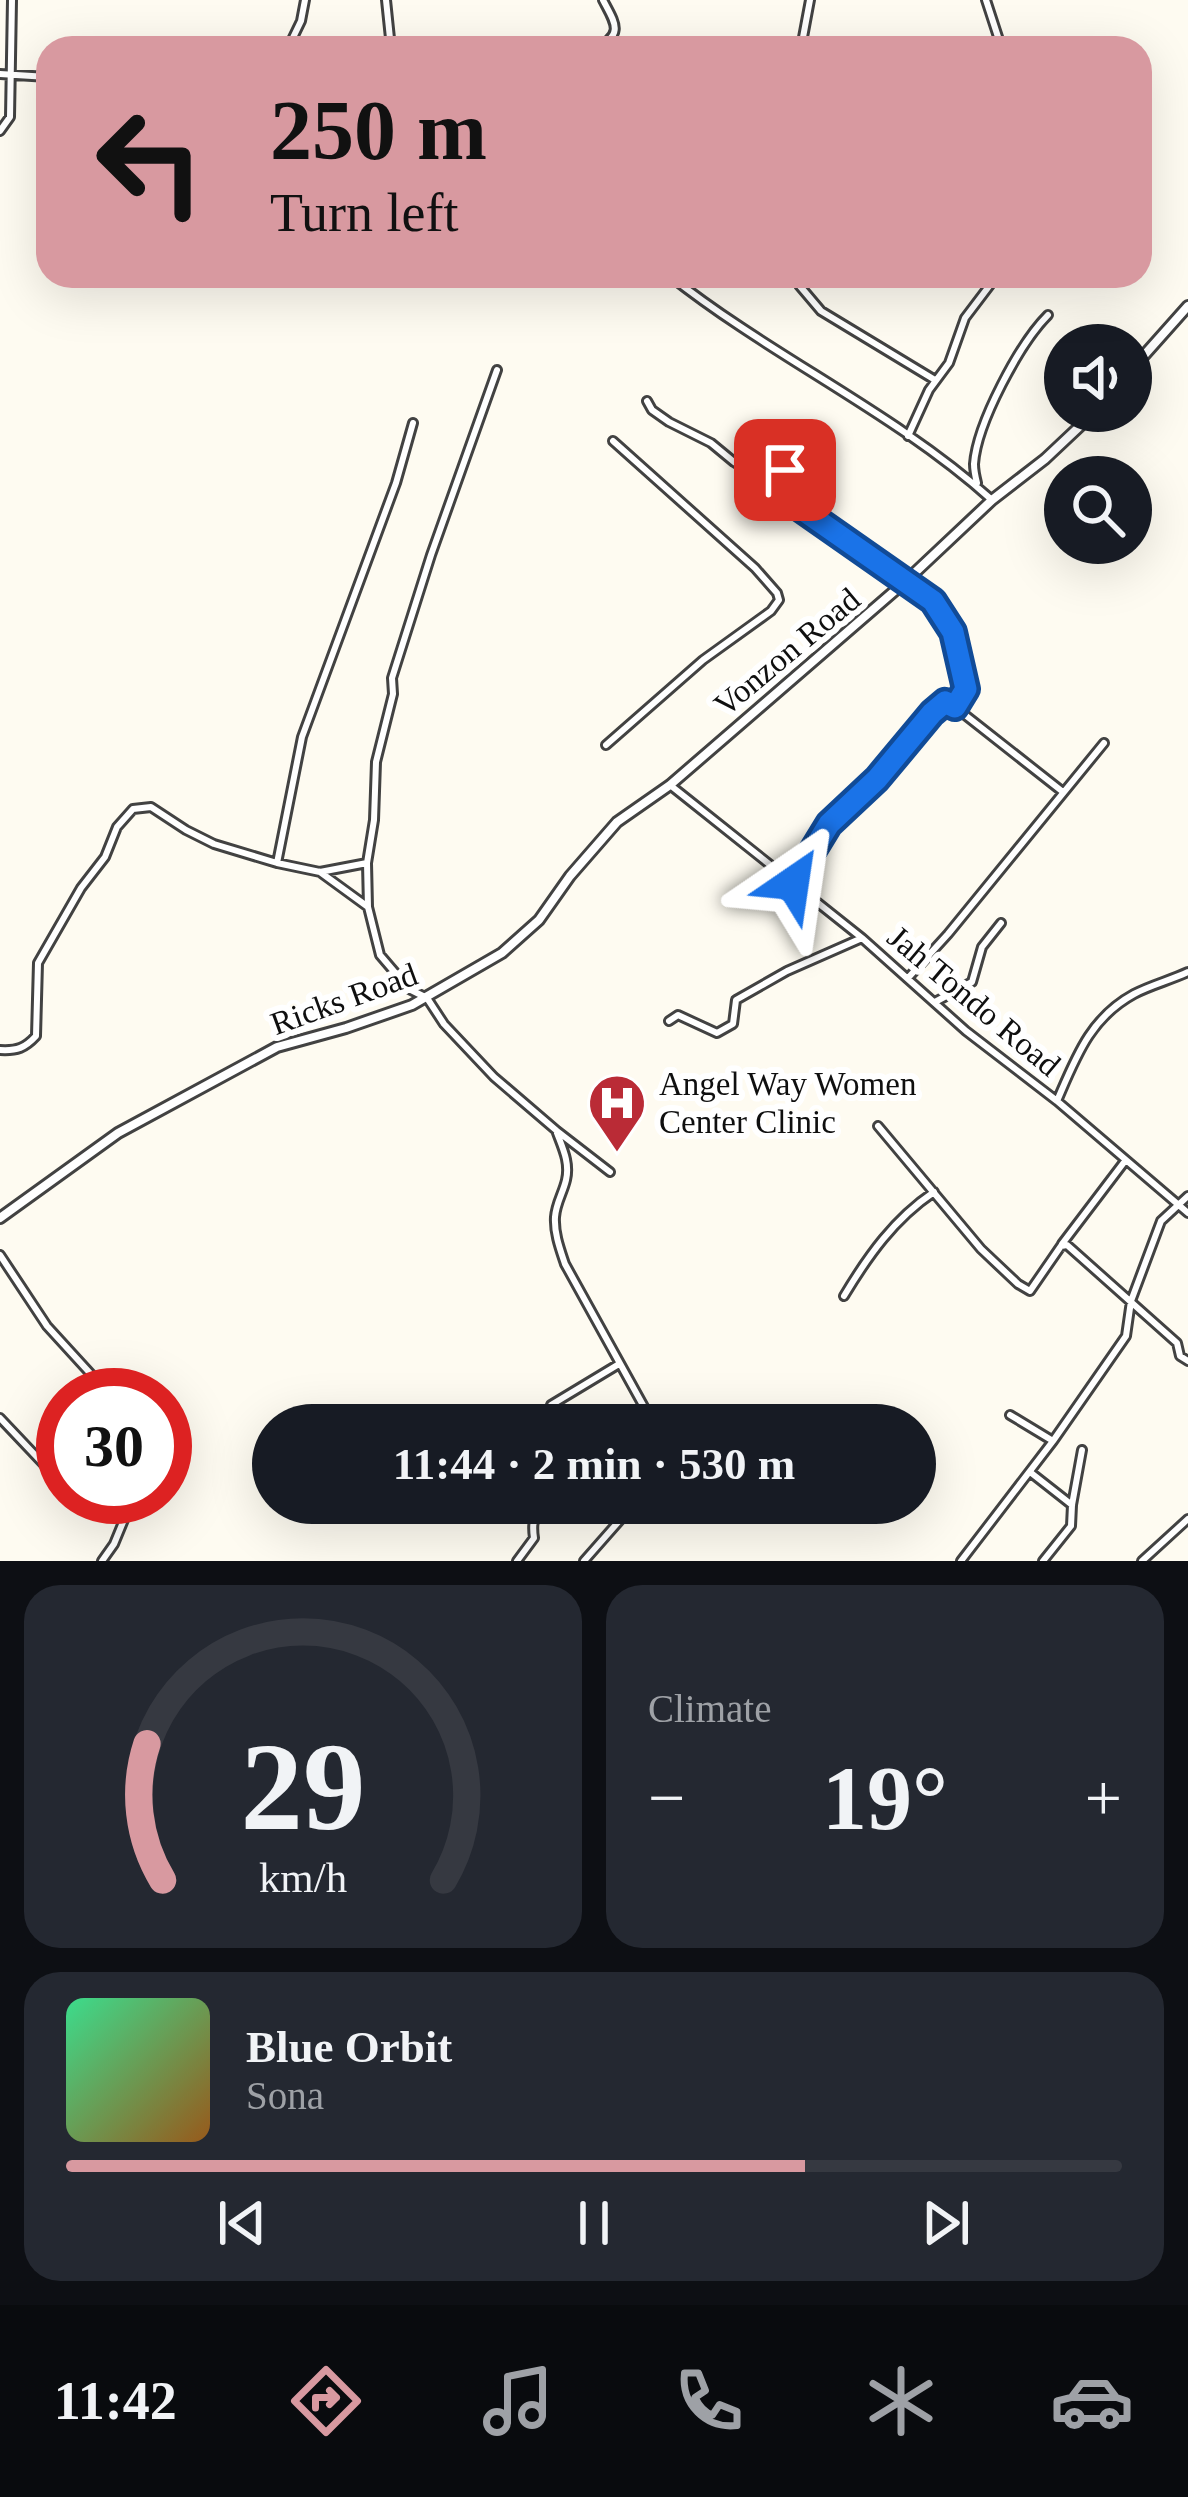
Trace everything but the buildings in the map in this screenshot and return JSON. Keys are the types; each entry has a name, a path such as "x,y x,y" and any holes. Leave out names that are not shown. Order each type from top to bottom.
{"street":[{"path":"0,130 10,117 12,0"},
{"path":"294,36 305,0"},
{"path":"386,0 390,36"},
{"path":"603,0 614,21 614,36"},
{"path":"803,36 810,0"},
{"path":"986,0 997,36"},
{"path":"0,74 36,76"},
{"path":"685,288 908,436 992,500"},
{"path":"801,288 821,310 935,380"},
{"path":"908,436 935,380 949,363 965,317 988,288"},
{"path":"1152,346 1188,306"},
{"path":"977,487 974,466 993,404 1028,338 1048,315"},
{"path":"497,370 392,678 393,694 376,762 368,907 380,956 409,989 428,998 444,1024 494,1077 610,1172"},
{"path":"647,401 652,410 711,443 933,601 953,632 966,689 955,707"},
{"path":"278,863 302,737 396,483 413,423"},
{"name":"Vonzon Road","path":"670,785 1074,432"},
{"path":"606,745 779,600 755,568 613,441"},
{"path":"784,445 785,494"},
{"path":"793,883 829,824 877,779 945,702 1063,792"},
{"path":"908,978 1104,743"},
{"name":"Jah Tondo Road","path":"670,785 862,938 966,1031 1188,1213"},
{"name":"Ricks Road","path":"0,1218 118,1132 277,1046 346,1028 428,998 502,953 539,920 616,822 670,785"},
{"path":"0,1050 14,1051 36,1036 38,963 81,888 105,857 117,827 133,809 151,807 214,844 278,863 320,872 367,863"},
{"path":"320,872 368,907"},
{"path":"934,1002 972,982 982,947 1001,923"},
{"path":"669,1021 678,1015 717,1033 734,1024 736,1000 862,938"},
{"path":"1057,1101 1103,1015 1136,993 1188,972"},
{"path":"878,1126 980,1249 1030,1291 1125,1161"},
{"path":"556,1131 568,1162 558,1199 556,1237 565,1264 642,1404"},
{"path":"844,1297 870,1253 914,1205 934,1192"},
{"path":"961,1561 1054,1441 1126,1336 1130,1301 1161,1221 1188,1196"},
{"path":"1061,1246 1066,1245 1170,1336 1180,1357 1188,1361"},
{"path":"0,1255 47,1326 85,1368"},
{"path":"1170,1336 1188,1337"},
{"path":"553,1404 619,1364"},
{"path":"1010,1415 1054,1441"},
{"path":"0,1418 36,1456"},
{"path":"1042,1561 1072,1526 1082,1450"},
{"path":"1030,1472 1072,1505"},
{"path":"1142,1561 1188,1519"},
{"path":"102,1561 122,1524"},
{"path":"517,1561 534,1538 532,1524"},
{"path":"584,1561 617,1524"}],"place":[{"name":"Angel Way Women Center Clinic","path":"617,1154"}],"route":[{"path":"785,470 785,494 790,501 933,601 953,632 966,689 955,707 945,702 932,713 877,779 829,824 793,883"}]}
